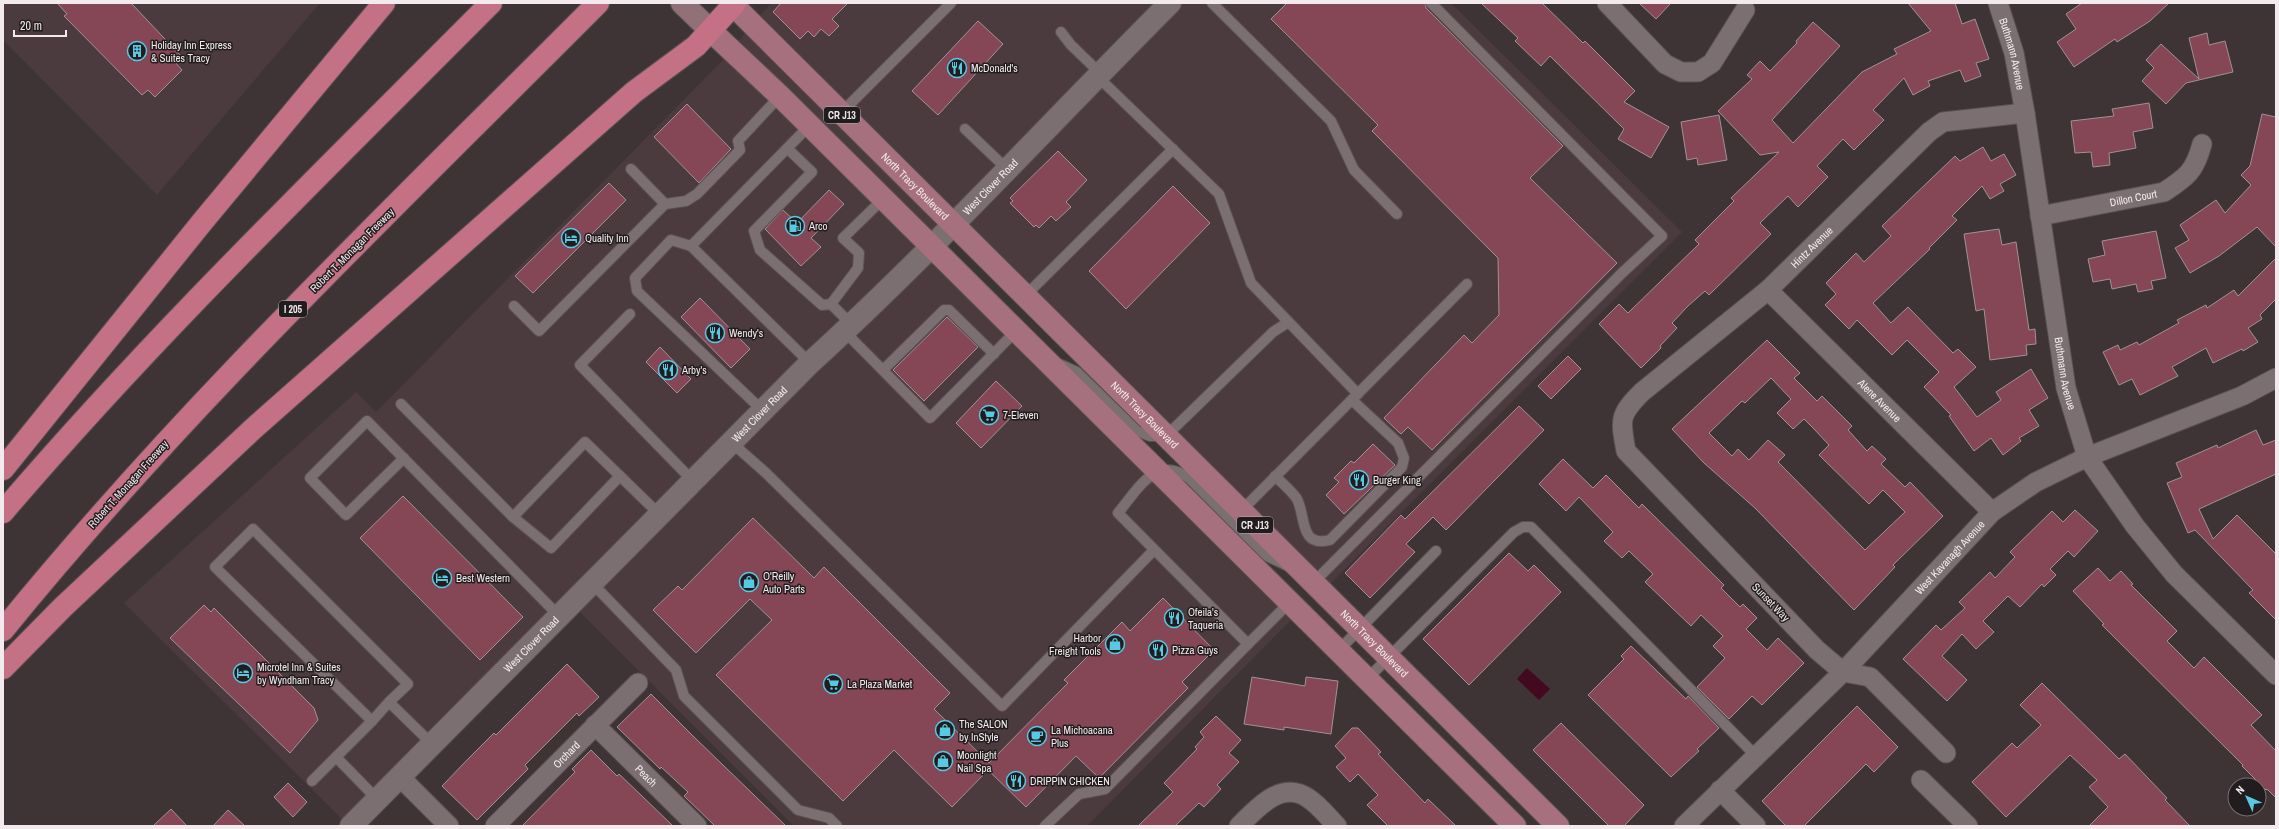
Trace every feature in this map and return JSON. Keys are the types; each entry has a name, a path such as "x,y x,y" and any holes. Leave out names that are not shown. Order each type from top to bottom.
{"highway":[{"path":"3,469 198,227 384,3"},
{"path":"3,512 53,453 157,341 491,3"},
{"name":"Robert T. Monagan Freeway","path":"3,630 109,503 176,430 308,294 598,3"},
{"path":"3,668 63,607 254,428 634,92 696,46 711,31 733,4"}],"main road":[{"name":"North Tracy Boulevard","path":"733,4 1558,826"},
{"name":"CR J13","path":"684,6 780,96 882,199 1515,826"}],"street":[{"name":"West Clover Road","path":"351,826 810,363 848,328 953,224 1170,3"},
{"path":"1607,3 1665,64 1681,72 1698,72 1712,63 1745,10"},
{"name":"Buthmann Avenue","path":"1999,3 2014,53 2025,113 2066,388 2087,458 2135,526 2174,574 2276,676"},
{"name":"Hintz Avenue","path":"1621,425 1626,408 1642,392 1768,290 1929,132 1943,122 2025,113"},
{"name":"Dillon Court","path":"2040,216 2164,192 2181,181 2198,163 2202,144"},
{"name":"Alene Avenue","path":"1768,290 1992,512"},
{"name":"West Kavanagh Avenue","path":"1684,826 1843,672 1992,512 2036,482 2087,458 2242,396 2276,378"},
{"name":"Sunset Way","path":"1621,425 1626,451 1812,644 1843,672"},
{"path":"1843,672 1870,677 1946,753"},
{"name":"Orchard","path":"502,824 595,725 638,683"},
{"name":"Peach","path":"595,725 697,826"},
{"path":"400,777 450,826"},
{"path":"1921,780 1968,826"},
{"path":"1720,790 1756,826"},
{"path":"1239,826 1270,798 1288,792 1297,793 1307,797 1315,803 1337,826"}],"lane":[{"path":"841,113 951,3"},
{"path":"1212,3 1331,121 1354,170 1397,214"},
{"path":"1248,644 1118,513 1143,483 1157,471 1169,468 1184,475 1267,556 1306,576 1662,236 1431,3"},
{"path":"1061,32 1070,45 1219,194 1251,283 1398,443 1404,458 1402,466 1330,540 1317,541 1310,537 1304,528 1297,499 1275,476"},
{"path":"514,306 539,331 665,204 686,201 697,194 740,150 738,141 780,96"},
{"path":"691,246 809,126"},
{"path":"965,129 1007,169"},
{"path":"788,149 812,172 754,231 760,250 822,305 831,304 858,268 859,253 843,238 882,199"},
{"path":"1025,296 1173,149"},
{"path":"631,169 665,204"},
{"path":"763,411 637,291 635,278 671,240 691,246 810,363"},
{"path":"1241,511 1467,284"},
{"path":"831,304 848,328 883,370 930,418 1016,332"},
{"path":"883,370 944,310 949,310 994,354"},
{"path":"630,314 580,365 693,481"},
{"path":"1044,358 1077,372 1137,430 1150,436 1166,436 1273,332 1287,323"},
{"path":"401,404 513,517 551,548 620,476"},
{"path":"404,458 346,515 310,478 367,421 404,458 559,616"},
{"path":"513,517 585,442 660,515"},
{"path":"732,443 766,473 1002,706 1154,550"},
{"path":"1366,679 1514,532 1523,527 1531,527 1756,756"},
{"path":"312,781 372,721 389,702 408,684 253,529 215,567 372,721"},
{"path":"1338,651 1436,552"},
{"path":"592,583 676,670 684,696 798,810 829,818 838,826"},
{"path":"1045,826 1079,794 1105,789 1290,602"},
{"path":"389,702 432,744"},
{"path":"336,757 377,799"}],"shaded area":[{"path":"3,3 320,3 157,195 3,40"},
{"path":"771,3 1451,3 1682,232 1326,588 960,223 929,258 1294,617 1087,826 794,826 576,608 349,826 124,603 356,392 376,412 720,63"},
{"path":"1527,668 1550,689 1539,700 1517,679"}],"building":[{"name":"Holiday Inn Express & Suites Tracy","path":"57,3 131,3 180,55 174,61 182,70 155,97 148,90 142,95 64,16 67,14"},
{"path":"781,3 848,3 832,19 839,26 829,36 821,29 814,37 808,31 800,39 773,12"},
{"path":"1287,3 1425,3 1426,8 1563,146 1530,178 1617,263 1432,450 1408,427 1401,434 1384,418 1464,335 1472,343 1499,315 1498,258 1372,131 1378,125 1271,19"},
{"path":"1481,3 1542,3 1583,43 1585,41 1635,91 1624,102 1669,127 1651,158 1618,139 1624,129 1550,56 1541,66 1515,41 1518,38"},
{"path":"1639,3 1671,3 1656,19"},
{"path":"1908,3 1955,3 1962,24 1975,19 1989,59 1976,63 1981,76 1965,82 1960,70 1928,81 1930,86 1913,95 1904,78 1873,110 1884,120 1854,150 1843,139 1817,166 1828,177 1798,207 1788,196 1760,223 1771,234 1709,295 1705,291 1688,306 1672,323 1677,328 1660,346 1661,348 1641,368 1599,324 1619,304 1628,313 1699,244 1695,240 1734,201 1731,198 1779,152 1760,155 1718,111 1752,79 1747,75 1760,61 1770,71 1797,43 1796,41 1813,22 1840,46 1772,120 1793,143 1862,72 1897,54 1894,49 1931,31"},
{"path":"2082,3 2169,3 2150,21 2117,42 2115,39 2074,67 2057,42 2076,29 2066,14"},
{"name":"McDonald's","path":"978,21 1003,44 938,115 912,91"},
{"path":"2207,33 2209,45 2225,41 2233,72 2186,83 2166,104 2142,81 2154,68 2146,60 2161,44 2199,79 2189,38"},
{"path":"2149,103 2153,128 2133,132 2136,148 2109,153 2110,165 2093,167 2091,152 2075,153 2071,121 2114,116 2112,109"},
{"path":"687,104 731,149 699,183 654,137"},
{"path":"2262,114 2276,117 2276,247 2257,227 2219,256 2190,273 2175,248 2189,240 2180,225 2216,200 2225,213 2251,185 2241,175 2250,166"},
{"path":"1719,115 1727,160 1698,165 1697,158 1687,160 1681,122"},
{"path":"1983,147 1991,161 2004,154 2016,175 2000,184 2004,191 1990,199 1982,186 1952,216 1957,220 1929,248 1930,249 1873,303 1891,323 1908,307 1953,353 1958,349 1976,367 1954,387 1977,417 2001,400 1996,392 2031,369 2048,398 2029,410 2039,426 2019,438 2021,441 2003,455 1991,438 1974,451 1949,416 1951,415 1924,387 1939,372 1907,340 1892,355 1857,320 1849,329 1825,305 1836,294 1826,283 1856,253 1864,262 1891,236 1882,226 1955,156 1960,161"},
{"path":"1058,151 1087,180 1066,202 1071,207 1056,221 1051,216 1039,228 1036,225 1034,227 1010,203 1013,201 1010,198"},
{"name":"Quality Inn","path":"609,183 626,200 533,293 515,276"},
{"path":"1173,186 1210,223 1126,309 1089,271"},
{"name":"Arco","path":"829,190 844,204 811,238 821,247 801,266 765,229 783,210 797,223"},
{"path":"1999,229 2002,245 2016,242 2029,330 2035,329 2036,344 2026,345 2027,355 1990,360 1984,309 1976,311 1964,234"},
{"path":"2156,231 2166,278 2151,281 2153,289 2138,292 2136,284 2112,289 2110,279 2093,282 2088,259 2105,255 2102,241"},
{"path":"2276,258 2276,299 2260,315 2262,319 2248,328 2258,342 2243,351 2242,349 2213,363 2206,348 2172,367 2178,376 2140,395 2132,379 2119,385 2103,352 2118,345 2120,350 2137,342 2139,345 2179,323 2177,320 2206,305 2207,308 2234,290 2238,296"},
{"name":"Wendy's","path":"700,298 750,349 731,368 681,317"},
{"path":"947,317 978,347 924,401 893,370"},
{"path":"1767,340 1800,373 1794,378 1817,401 1822,396 1852,426 1848,430 1867,451 1872,446 1886,459 1881,464 1905,487 1910,482 1943,516 1893,565 1895,567 1854,610 1755,508 1704,463 1672,429","holes":["1771,378 1791,399 1777,413 1793,429 1804,419 1829,445 1819,455 1869,504 1883,490 1905,512 1865,550 1778,462 1785,455 1768,440 1749,460 1738,449 1732,456 1709,433 1742,401 1745,403"]},
{"name":"Arby's","path":"660,347 691,379 677,393 646,362"},
{"path":"1568,356 1581,369 1551,399 1538,386"},
{"name":"7-Eleven","path":"996,381 1022,406 981,448 956,423"},
{"path":"1519,406 1544,430 1446,530 1433,517 1406,544 1415,552 1370,598 1345,573 1401,515 1405,519"},
{"path":"2256,430 2263,445 2276,440 2276,474 2199,509 2213,539 2237,515 2276,554 2276,620 2249,593 2253,590 2195,530 2188,533 2167,483 2182,477 2176,463 2217,445 2218,448"},
{"name":"Burger King","path":"1373,444 1395,465 1344,514 1326,495 1339,482 1334,478 1351,461 1354,463"},
{"path":"1563,459 1593,488 1606,475 1639,508 1642,504 1724,585 1721,588 1740,607 1743,604 1757,618 1746,629 1767,650 1778,638 1804,663 1762,705 1752,696 1729,719 1697,687 1725,658 1713,646 1723,636 1701,615 1691,626 1645,582 1653,574 1629,551 1622,558 1604,541 1613,532 1579,497 1566,511 1539,484"},
{"name":"Best Western","path":"403,496 523,617 480,660 360,538"},
{"path":"2075,510 2098,531 2074,557 2068,551 2050,569 2056,575 2044,587 2042,584 2020,607 2008,596 1983,621 1994,632 1976,649 1962,634 1942,656 1967,680 1947,701 1903,659 1936,625 1941,630 1965,608 1959,602 1990,572 1995,578 2015,557 2010,552 2052,511 2063,522"},
{"path":"753,518 814,578 824,567 950,693 934,709 989,763 1068,683 1064,680 1122,622 1130,631 1163,598 1214,650 1182,682 1188,688 1099,778 1076,756 1026,807 988,770 952,807 894,750 843,801 716,675 772,620 750,599 696,653 653,610 678,586 682,590"},
{"path":"1509,553 1528,571 1534,565 1561,592 1469,685 1423,639"},
{"path":"2098,568 2110,581 2121,571 2133,584 2131,585 2177,631 2167,641 2194,668 2204,657 2262,715 2251,725 2276,751 2276,798 2267,789 2267,777 2253,777 2242,766 2243,765 2102,625 2104,624 2073,591"},
{"name":"Microtel Inn & Suites by Wyndham Tracy","path":"204,605 211,612 214,608 314,708 318,720 290,753 170,638"},
{"path":"1631,646 1686,699 1688,696 1719,728 1697,749 1699,751 1671,777 1588,695 1624,659 1621,656"},
{"path":"567,664 599,697 579,716 577,713 525,765 528,769 477,820 442,786 494,733 496,735"},
{"path":"1252,677 1305,686 1306,677 1338,681 1331,734 1284,727 1284,730 1244,724"},
{"path":"2042,683 2119,759 2125,754 2167,798 2165,800 2190,826 2089,826 2108,807 2089,787 2097,780 2070,755 2006,817 1972,782 2012,743 2017,748 2041,725 2020,705"},
{"path":"651,694 786,826 715,826 684,796 688,792 661,767 660,769 617,727"},
{"path":"1857,706 1898,747 1874,772 1866,764 1804,826 1786,826 1762,801"},
{"path":"1216,716 1241,740 1229,753 1239,762 1217,785 1221,789 1204,807 1199,803 1175,826 1138,826 1173,792 1164,783 1197,749 1195,747 1204,737 1200,732"},
{"path":"1561,723 1644,805 1624,826 1609,826 1533,750"},
{"path":"1352,728 1358,728 1381,752 1378,754 1425,803 1428,799 1456,826 1388,826 1367,805 1378,795 1358,774 1350,782 1336,767 1346,758 1335,746"},
{"path":"591,750 617,776 619,774 673,826 522,826 575,772 572,769"},
{"path":"288,783 307,802 293,817 274,797"},
{"path":"171,809 187,826 153,826"},
{"path":"228,810 245,826 213,826"}],"place":[{"name":"Holiday Inn Express & Suites Tracy","path":"137,51"},
{"name":"McDonald's","path":"957,68"},
{"name":"Arco","path":"795,226"},
{"name":"Quality Inn","path":"571,238"},
{"name":"Wendy's","path":"715,333"},
{"name":"Arby's","path":"668,370"},
{"name":"7-Eleven","path":"989,415"},
{"name":"Burger King","path":"1359,480"},
{"name":"Best Western","path":"442,578"},
{"name":"O'Reilly Auto Parts","path":"749,582"},
{"name":"Ofeila's Taqueria","path":"1174,618"},
{"name":"Harbor Freight Tools","path":"1115,644"},
{"name":"Pizza Guys","path":"1158,650"},
{"name":"Microtel Inn & Suites by Wyndham Tracy","path":"243,673"},
{"name":"La Plaza Market","path":"833,684"},
{"name":"The SALON by InStyle","path":"945,730"},
{"name":"La Michoacana Plus","path":"1037,736"},
{"name":"Moonlight Nail Spa","path":"943,761"},
{"name":"DRIPPIN CHICKEN","path":"1016,781"}]}
